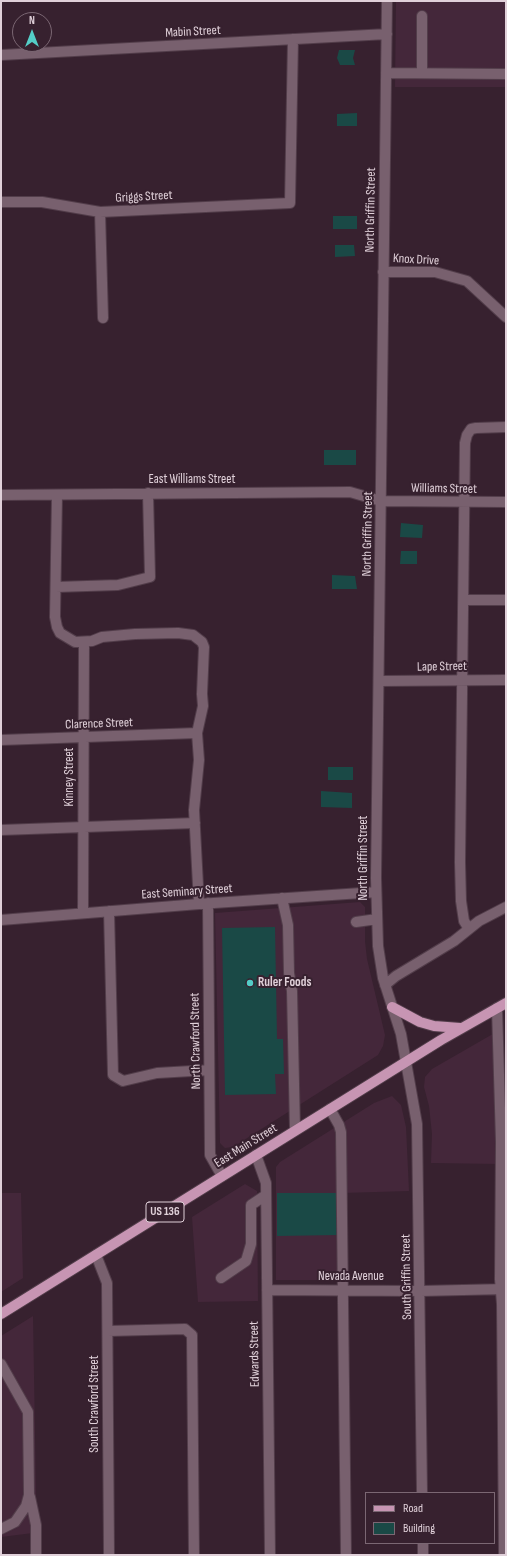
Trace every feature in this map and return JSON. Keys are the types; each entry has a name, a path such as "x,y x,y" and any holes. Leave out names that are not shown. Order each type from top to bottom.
{"main road":[{"name":"East Main Street","path":"1,1314 460,1028 502,1006"},
{"path":"392,1007 420,1022 434,1026 460,1028"}],"street":[{"name":"North Griffin Street","path":"387,1 376,892 378,946 383,978 401,1034 406,1063"},
{"path":"422,16 422,73"},
{"name":"Mabin Street","path":"1,55 386,34"},
{"name":"Griggs Street","path":"1,202 42,202 100,212 290,203 293,39"},
{"path":"386,73 506,74"},
{"path":"100,212 103,318"},
{"name":"Knox Drive","path":"383,272 435,272 467,281 506,317"},
{"path":"469,929 464,921 461,901 460,862 465,443 467,435 471,429 506,427"},
{"name":"East Williams Street","path":"1,495 350,492 381,501"},
{"path":"56,587 118,585 150,577 148,493"},
{"path":"57,495 57,627 60,633 75,642 84,642"},
{"name":"Williams Street","path":"381,501 464,503 506,502"},
{"path":"464,600 506,600"},
{"name":"North Crawford Street","path":"84,642 102,637 135,634 178,633 193,636 202,642 204,656 202,694 203,706 197,733 199,760 194,810 203,903 209,1070 210,1155 222,1176"},
{"name":"Kinney Street","path":"83,913 84,642"},
{"name":"Lape Street","path":"379,681 506,680"},
{"name":"Clarence Street","path":"1,740 197,733"},
{"path":"1,830 195,824"},
{"name":"East Seminary Street","path":"1,920 203,903 376,892"},
{"path":"282,898 288,925 289,973 292,991 295,1130"},
{"path":"385,985 396,976 454,941 479,921 506,907"},
{"path":"109,911 113,1075 123,1081 157,1073 209,1070"},
{"path":"356,922 377,919"},
{"path":"502,1006 500,1142 503,1289 504,1555"},
{"name":"South Griffin Street","path":"406,1063 417,1124 422,1492"},
{"path":"330,1109 339,1125 341,1132 346,1555"},
{"name":"Edwards Street","path":"256,1155 266,1183 270,1555"},
{"path":"221,1278 246,1261 251,1244 251,1205 266,1195"},
{"name":"South Crawford Street","path":"96,1255 107,1283 109,1555"},
{"name":"Nevada Avenue","path":"267,1290 503,1289"},
{"path":"108,1331 185,1329 192,1335 194,1555"},
{"path":"1,1364 28,1412 29,1495 36,1524 36,1555"},
{"path":"1,1529 15,1522 26,1506 29,1495"},
{"path":"423,1544 423,1555"}],"shaded area":[{"path":"396,1 506,1 506,87 395,87"},
{"path":"360,902 365,907 365,941 367,959 385,1035 383,1046 378,1055 233,1147 225,1148 220,1143 215,913"},
{"path":"498,1031 500,1164 431,1163 432,1134 429,1106 424,1087 425,1077 432,1069"},
{"path":"392,1096 401,1105 406,1127 409,1191 342,1193 343,1280 276,1280 276,1167 280,1162 374,1103"},
{"path":"245,1184 257,1191 258,1301 198,1302 192,1217"},
{"path":"1,1193 21,1193 23,1278 1,1292"},
{"path":"33,1316 36,1493 33,1533 1,1537 1,1336"}],"building":[{"path":"339,50 355,50 353,58 355,65 340,65 337,58"},
{"path":"357,113 357,126 337,126 337,114"},
{"path":"333,216 357,216 357,229 333,229"},
{"path":"335,245 354,245 355,256 335,257"},
{"path":"324,450 356,450 356,465 324,465"},
{"path":"401,523 423,525 422,538 400,537"},
{"path":"401,551 417,551 417,564 400,564"},
{"path":"332,575 355,576 357,589 332,589"},
{"path":"328,767 353,767 353,780 328,780"},
{"path":"321,791 352,793 352,808 321,807"},
{"name":"Ruler Foods","path":"275,927 277,1039 283,1039 284,1074 275,1074 276,1094 225,1095 222,928"},
{"path":"277,1193 337,1193 338,1235 277,1236"}],"place":[{"name":"Ruler Foods","path":"250,983"}]}
